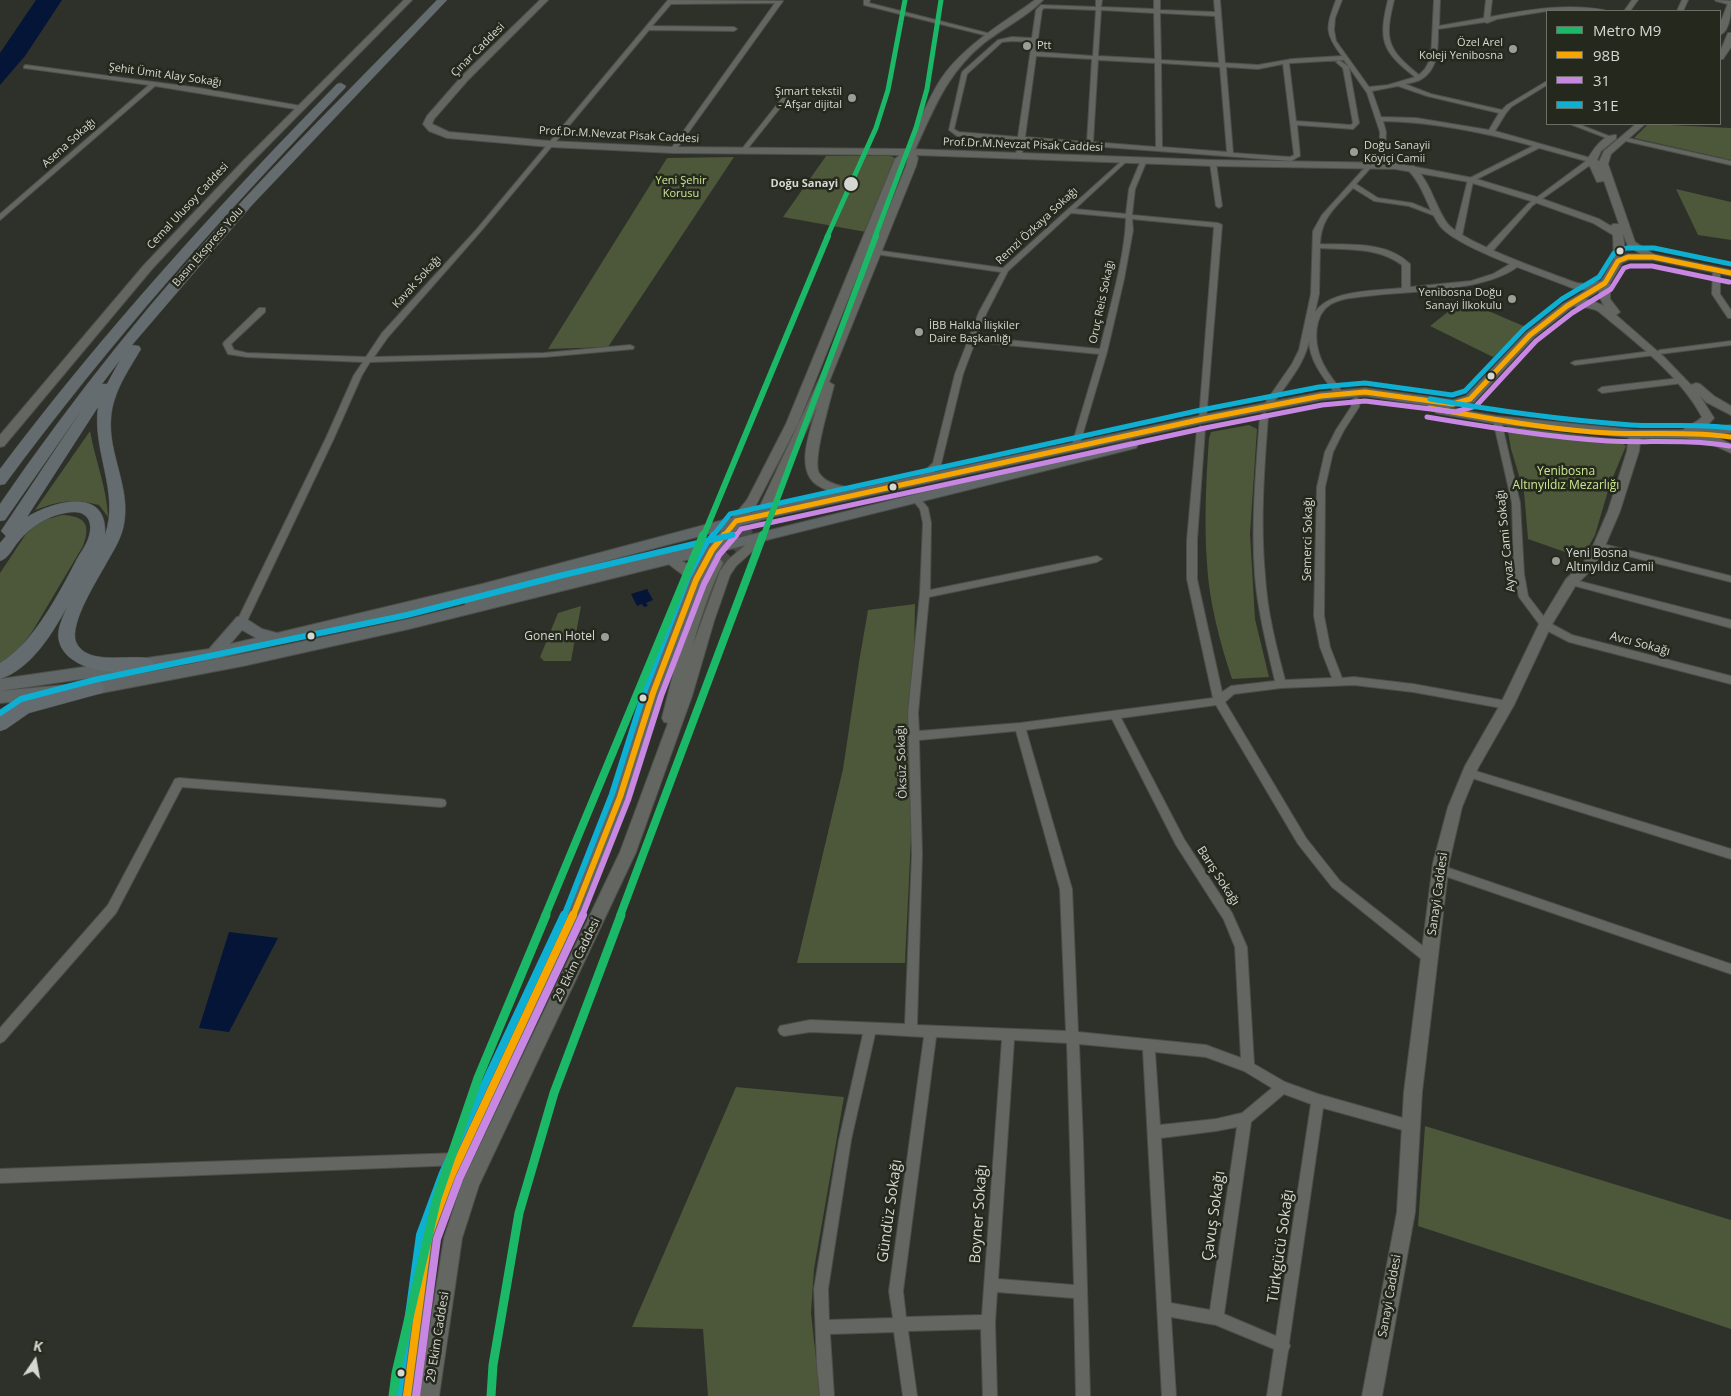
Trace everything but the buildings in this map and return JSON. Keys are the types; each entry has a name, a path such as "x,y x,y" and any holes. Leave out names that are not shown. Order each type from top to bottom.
{"highway":[{"path":"364,63 426,0"},
{"name":"Basın Ekspress Yolu","path":"0,516 88,391 167,295 276,172 442,0"},
{"name":"Basın Ekspress Yolu","path":"0,480 78,376 193,240 352,75"},
{"path":"0,545 113,374 158,315 167,295"},
{"path":"136,346 110,390 104,412 105,442 117,500 116,525 104,555 71,616 66,629 66,640 79,656 93,662 114,665 145,664"},
{"path":"0,465 54,397 78,376"},
{"path":"0,555 20,529 51,510 82,507 92,510 97,517 99,526 97,536 51,619 26,654 0,672"},
{"path":"0,724 24,707 96,688"}],"main road":[{"name":"Cemal Ulusoy Caddesi","path":"0,443 148,267 246,164 408,0"},
{"name":"Çınar Caddesi","path":"430,118 465,78 544,0"},
{"path":"1721,30 1731,4"},
{"path":"1728,50 1731,34"},
{"name":"Prof.Dr.M.Nevzat Pisak Caddesi","path":"430,118 427,124 432,129 447,135 550,144 673,150 910,152 1411,168 1470,180 1537,200 1596,221 1618,234"},
{"path":"1628,125 1597,150 1592,160 1610,203 1618,234 1620,251 1618,262 1605,283 1602,293 1610,308 1656,352 1710,399 1731,421"},
{"path":"1640,125 1607,153 1602,164 1631,244 1653,257"},
{"path":"766,506 828,371 914,158 910,152"},
{"name":"29 Ekim Caddesi","path":"407,1396 428,1237 459,1158 572,917 618,803 653,693 696,580 710,552 752,502 792,424 900,158 910,152"},
{"path":"1618,262 1628,257 1653,257 1731,273"},
{"path":"0,685 213,654 482,590 736,521 1074,448 1202,424 1340,394 1365,392 1453,404 1470,399 1530,335 1571,303 1605,283"},
{"path":"1571,303 1586,302 1596,305 1656,352 1680,381 1701,402 1708,418 1700,426 1684,434"},
{"path":"828,371 829,384 810,468 813,475 822,482 834,488 858,494"},
{"path":"1479,391 1481,403 1487,413 1497,420"},
{"path":"1710,399 1731,411"},
{"path":"1265,411 1356,400 1385,400 1497,420 1635,434 1684,434 1731,437"},
{"path":"0,698 96,688 242,660 428,620 561,585 710,552 1202,424"},
{"path":"1684,434 1731,429"},
{"name":"Sanayi Caddesi","path":"1372,1396 1406,1212 1410,1126 1429,958 1440,870 1454,807 1469,773 1507,705 1545,625 1571,582 1588,565 1599,546 1614,510 1633,451 1635,434"},
{"path":"1684,434 1710,438 1731,448"},
{"name":"29 Ekim Caddesi","path":"429,1396 453,1238 471,1183 628,852 685,696 707,621 724,574 732,563 761,538"},
{"path":"428,620 527,588 710,552"},
{"path":"657,775 686,650 707,582 710,552"},
{"path":"670,560 687,569 696,580"},
{"path":"213,654 242,621 249,629 260,635 282,639"}],"street":[{"path":"671,1 780,0"},
{"path":"673,150 780,0"},
{"path":"868,0 866,4 992,35"},
{"path":"910,152 939,91 952,70 969,53 1040,0"},
{"path":"1090,143 1099,0"},
{"path":"1157,0 1159,148"},
{"path":"1217,0 1230,154"},
{"path":"1281,684 1267,631 1260,576 1258,503 1265,411 1303,350 1315,294 1317,231 1324,216 1382,152 1383,132 1368,89 1360,75 1333,42 1330,30 1332,18 1339,0"},
{"path":"1391,0 1385,21 1385,36 1389,49 1399,62 1419,78"},
{"path":"1368,89 1389,87 1419,78 1434,58 1438,0"},
{"path":"1487,21 1489,0"},
{"path":"1435,28 1487,21 1538,8 1578,10 1583,0"},
{"path":"1718,0 1731,4"},
{"name":"Kavak Sokağı","path":"242,621 330,438 358,375 385,335 479,230 671,1"},
{"path":"1019,155 1039,10 1043,6 1218,14"},
{"path":"649,28 734,29"},
{"path":"1035,40 1012,39 1000,41 964,73 951,129 957,134 1290,158 1297,156 1286,63"},
{"path":"1033,54 1258,67 1346,58"},
{"path":"1293,123 1353,127 1356,123 1346,67 1334,59"},
{"name":"Şehit Ümit Alay Sokağı","path":"26,67 252,98 301,108"},
{"name":"Asena Sokağı","path":"0,218 153,84"},
{"path":"1398,84 1429,95 1503,112"},
{"path":"1491,132 1503,112 1509,106 1546,84"},
{"path":"742,151 785,98"},
{"path":"1380,120 1439,123 1491,132 1602,164"},
{"path":"1576,125 1611,138"},
{"path":"1623,139 1731,162"},
{"path":"1458,236 1470,180 1537,146"},
{"name":"Remzi Özkaya Sokağı","path":"937,464 959,374 983,312 1005,270 1126,159"},
{"name":"Oruç Reis Sokağı","path":"1074,448 1103,352 1126,246 1132,189 1144,160"},
{"path":"1488,250 1530,205 1592,160"},
{"path":"1213,163 1219,206"},
{"path":"1411,168 1421,178 1444,225 1458,236 1575,286 1586,287 1605,283"},
{"path":"1353,185 1376,200 1410,204 1438,215"},
{"path":"1070,211 1218,225 1192,540 1192,579 1219,701 1302,841 1336,884 1429,958"},
{"path":"1316,246 1374,249 1396,255 1406,264 1406,290"},
{"path":"876,252 1005,270"},
{"path":"1340,394 1320,365 1312,348 1317,315 1324,306 1339,299 1356,295 1471,284 1496,276 1518,263"},
{"path":"1716,270 1716,294 1731,316"},
{"path":"1554,278 1567,287 1570,292 1571,303"},
{"path":"262,310 227,344 227,348 232,352 247,355 368,360 544,355 630,348"},
{"path":"972,339 1103,352"},
{"path":"1574,362 1731,343"},
{"path":"1602,390 1680,381"},
{"name":"Semerci Sokağı","path":"1339,682 1325,647 1319,616 1321,487 1330,452 1340,430 1355,407 1356,400"},
{"name":"Ayvaz Cami Sokağı","path":"1497,420 1516,503 1520,574 1524,597 1545,625"},
{"path":"919,481 937,464 947,475"},
{"name":"Öksüz Sokağı","path":"911,1030 917,854 913,713 925,594 927,522 924,508 914,498"},
{"path":"1599,546 1731,579"},
{"path":"925,594 1097,559"},
{"path":"1571,582 1731,624"},
{"name":"Avcı Sokağı","path":"1545,625 1569,638 1731,680"},
{"path":"914,736 1020,727 1219,701 1231,690 1281,684 1354,681 1412,688 1507,705"},
{"name":"Barış Sokağı","path":"1115,715 1180,842 1228,917 1241,947 1248,1067"},
{"path":"1020,727 1066,889 1083,1396"},
{"path":"1469,773 1731,854"},
{"path":"0,1037 112,909 179,782 440,803"},
{"path":"1440,870 1731,969"},
{"path":"784,1030 810,1026 1072,1038 1206,1051 1248,1067 1282,1087 1318,1100 1410,1126"},
{"path":"828,1396 821,1289 845,1140 870,1028"},
{"name":"Gündüz Sokağı","path":"910,1396 896,1291 931,1031"},
{"name":"Boyner Sokağı","path":"990,1396 988,1322 1008,1035"},
{"path":"1149,1045 1169,1396"},
{"path":"1154,1132 1216,1125 1245,1119 1282,1087"},
{"name":"Türkgücü Sokağı","path":"1274,1396 1283,1346 1318,1100"},
{"name":"Çavuş Sokağı","path":"1216,1318 1245,1119"},
{"path":"0,1176 459,1158"},
{"path":"991,1285 1080,1292"},
{"path":"1164,1309 1216,1318 1283,1346"},
{"path":"822,1327 988,1322"}],"green space":[{"path":"1647,125 1731,128 1731,160 1634,138"},
{"path":"826,156 891,156 897,159 866,232 783,217"},
{"name":"Yeni Şehir Korusu","path":"734,157 608,347 548,349 667,158"},
{"path":"1676,189 1731,202 1731,240 1698,235"},
{"path":"1463,300 1528,328 1493,357 1430,326"},
{"path":"1249,425 1257,429 1250,534 1255,619 1269,677 1232,679 1216,622 1208,578 1206,485 1209,438 1211,432"},
{"name":"Yenibosna Altınyıldız Mezarlığı","path":"1507,426 1617,439 1626,446 1610,484 1595,535 1582,558 1528,539 1524,492 1511,449"},
{"path":"90,431 105,495 108,517 99,505 75,501 51,504 35,510"},
{"path":"62,515 77,517 84,523 86,532 83,546 32,632 17,652 0,665 0,573 26,534 41,521"},
{"path":"915,604 911,837 905,963 797,963 843,769 868,610"},
{"path":"581,606 571,661 544,661 540,657 558,613"},
{"path":"736,1087 844,1097 814,1269 811,1313 820,1396 708,1396 703,1329 632,1327"},
{"path":"1425,1126 1731,1220 1731,1329 1418,1226"}],"water":[{"path":"36,0 62,0 25,56 0,85 0,53"},
{"path":"647,589 653,600 646,603 648,606 644,607 642,604 637,606 631,594"},
{"path":"229,932 278,938 229,1032 199,1028"}],"tunnel":[{"path":"742,537 764,508"},
{"path":"717,563 743,535"}],"metro line":[{"name":"M9","path":"393,1396 396,1373 437,1198 478,1078 830,230 876,128 888,90 905,0"},
{"name":"M9","path":"491,1396 493,1365 519,1213 554,1093 916,128 927,89 941,0"}],"transit line":[{"name":"31E","path":"398,1395 420,1235 443,1173 561,923 612,794 645,690 688,577 705,545 730,514 1201,410 1319,387 1365,383 1452,395 1465,391 1524,329 1562,299 1599,277 1614,253 1627,248 1654,248 1731,264"},
{"name":"98B","path":"407,1396 428,1237 451,1176 569,926 620,797 653,693 696,580 712,550 736,521 1203,419 1321,396 1365,392 1453,404 1470,399 1530,335 1567,306 1605,283 1618,261 1628,257 1653,257 1731,273"},
{"name":"31","path":"416,1396 437,1239 459,1179 577,929 628,800 661,696 704,584 719,555 741,529 1205,428 1322,405 1365,401 1455,412 1476,406 1536,341 1572,313 1611,289 1624,268 1630,266 1652,266 1729,282"},
{"name":"31E","path":"1430,399 1581,421 1644,426 1706,425 1731,428"},
{"name":"98B","path":"1429,408 1564,429 1610,433 1701,433 1731,437"},
{"name":"31","path":"1427,417 1517,432 1585,440 1699,442 1729,446"},
{"name":"31E","path":"0,713 21,699 94,680 407,615 559,576 733,535"}],"place":[{"name":"Ptt","path":"1027,46"},
{"name":"Özel Arel Koleji Yenibosna","path":"1513,49"},
{"name":"Şımart tekstil - Afşar dijital","path":"852,98"},
{"name":"Doğu Sanayii Köyiçi Camii","path":"1354,152"},
{"name":"Doğu Sanayi","path":"851,184"},
{"name":"Yenibosna Doğu Sanayi İlkokulu","path":"1512,299"},
{"name":"İBB Halkla İlişkiler Daire Başkanlığı","path":"919,332"},
{"name":"Yeni Bosna Altınyıldız Camii","path":"1556,561"},
{"name":"Gonen Hotel","path":"605,637"}]}
